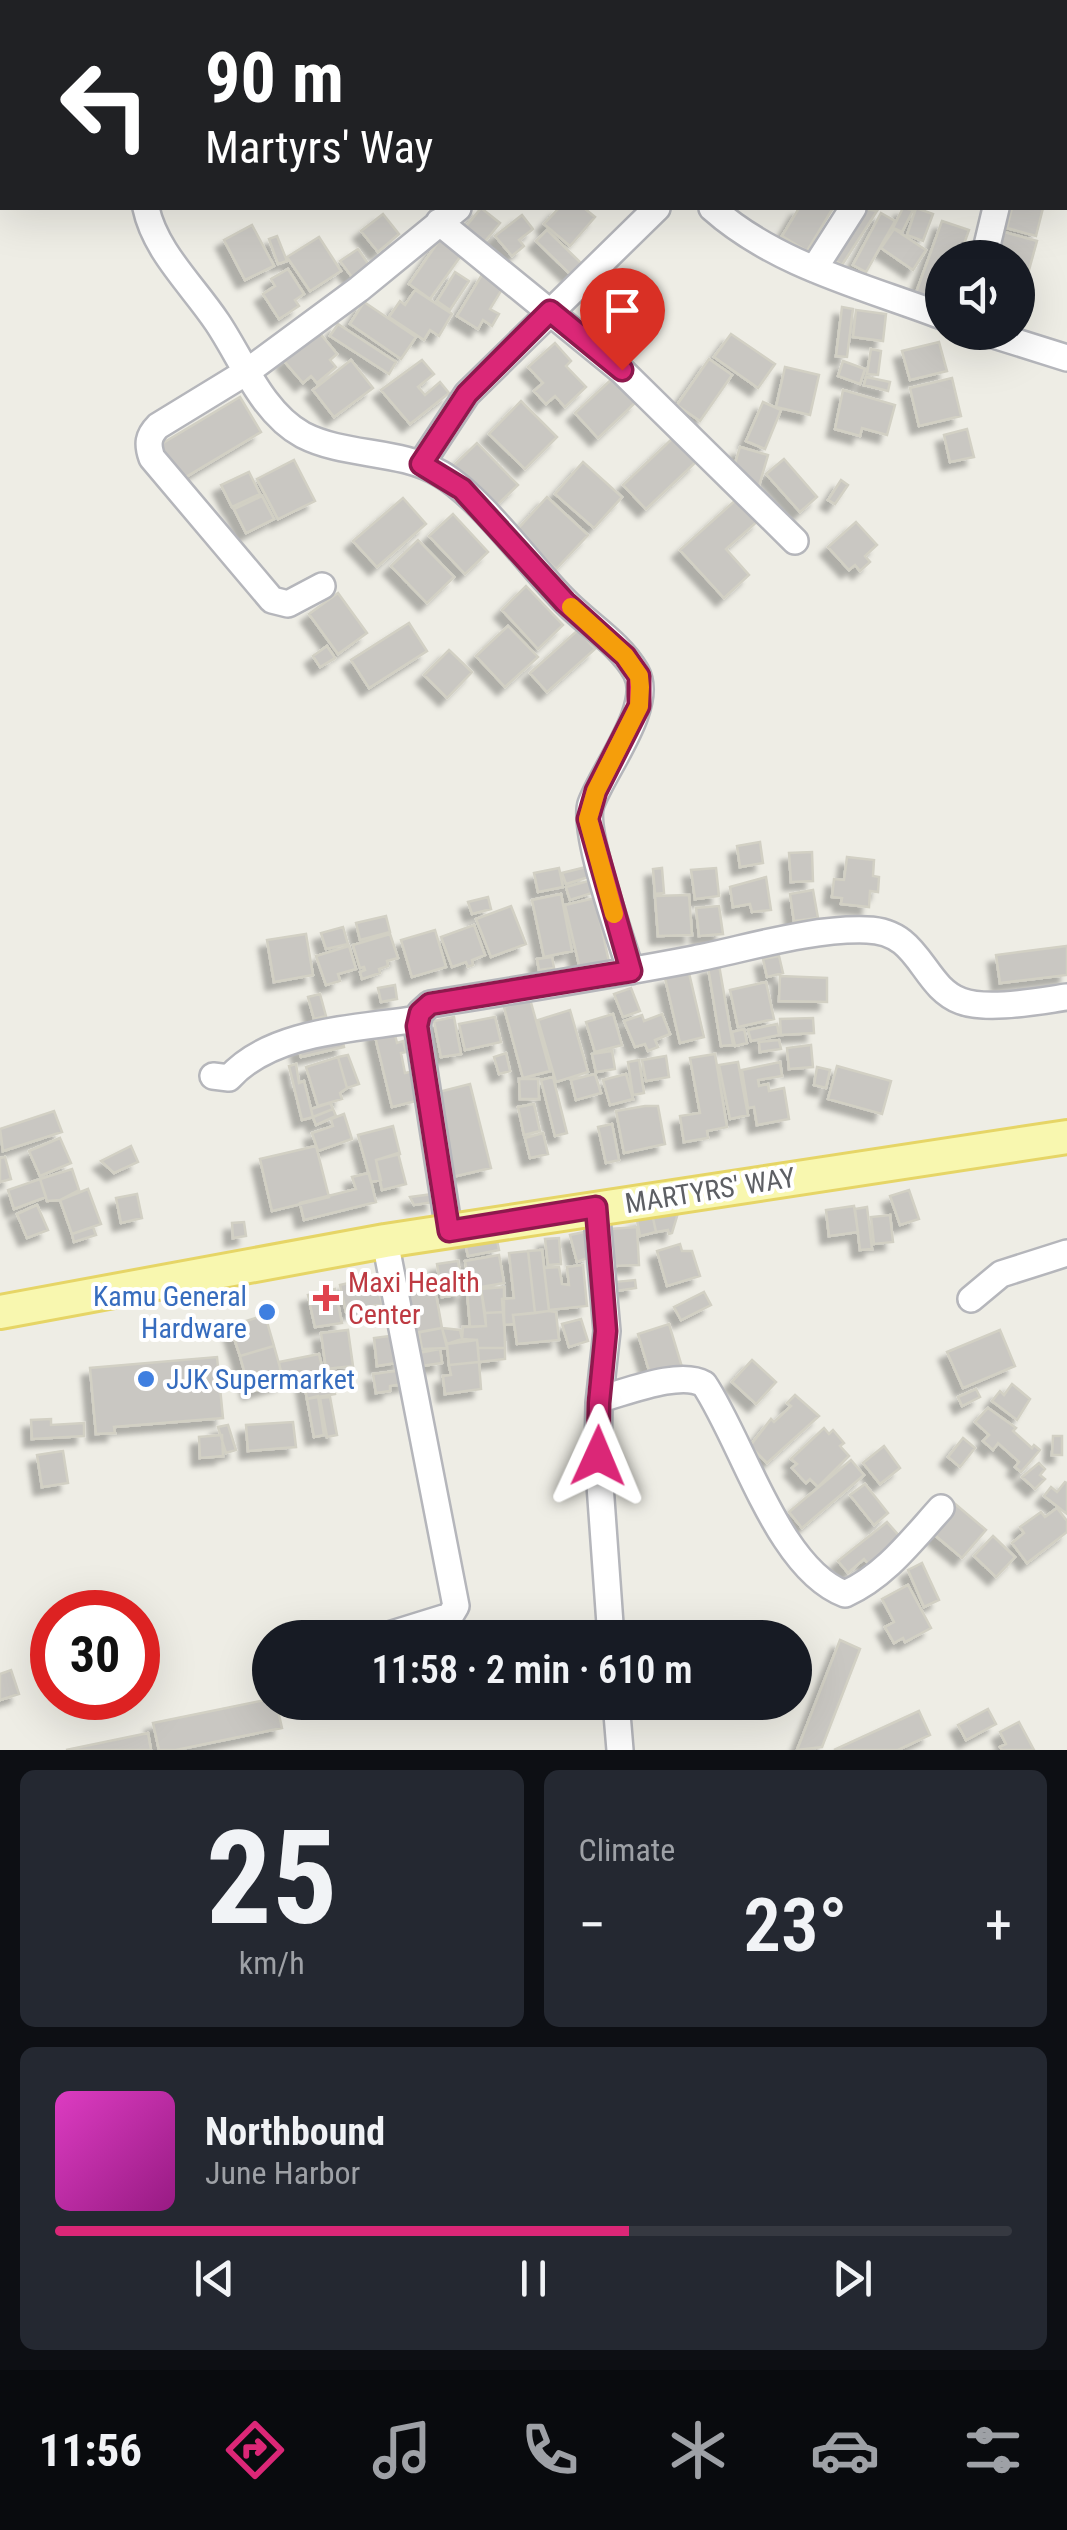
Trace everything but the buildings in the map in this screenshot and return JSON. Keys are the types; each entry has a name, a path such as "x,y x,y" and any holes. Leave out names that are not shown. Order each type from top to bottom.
{"main road":[{"name":"MARTYRS' WAY","path":"0,1312 385,1241 1067,1137"}],"street":[{"path":"147,210 152,231 274,410 300,433 319,442 421,464 462,489 565,602 625,656 639,676 639,706 596,791 588,819 631,971"},
{"path":"421,464 467,394 655,210"},
{"path":"714,210 774,251 925,310"},
{"path":"814,269 852,210"},
{"path":"988,240 996,210"},
{"path":"322,586 288,604 272,600 152,458 148,448 150,434 248,371 359,289 449,215 550,311 622,370 795,541"},
{"path":"1035,348 1067,358"},
{"path":"213,1076 229,1078 244,1061 292,1039 417,1019 430,1004 813,936 868,930 893,934 916,953 946,994 964,1003 1016,1004 1067,997"},
{"path":"417,1019 449,1231"},
{"path":"596,1207 606,1331 599,1474 610,1620"},
{"path":"385,1241 456,1606 450,1616 437,1620"},
{"path":"971,1299 1000,1274 1067,1253"},
{"path":"600,1398 673,1380 692,1378 704,1384 790,1546 810,1573 832,1590 845,1594 865,1585 898,1556 941,1508"},
{"path":"618,1720 620,1750"}],"slow traffic":[{"path":"571,607 625,656 639,676 639,706 596,791 588,819 614,914"}],"place":[{"name":"Maxi Health Center","path":"326,1298"},
{"name":"Kamu General Hardware","path":"267,1312"},
{"name":"JJK Supermarket","path":"146,1379"}],"route":[{"path":"598,1456 606,1331 596,1207 449,1231 417,1019 430,1004 631,971 588,819 596,791 639,706 639,676 625,656 565,602 462,489 421,464 467,394 550,311 622,370"}]}
